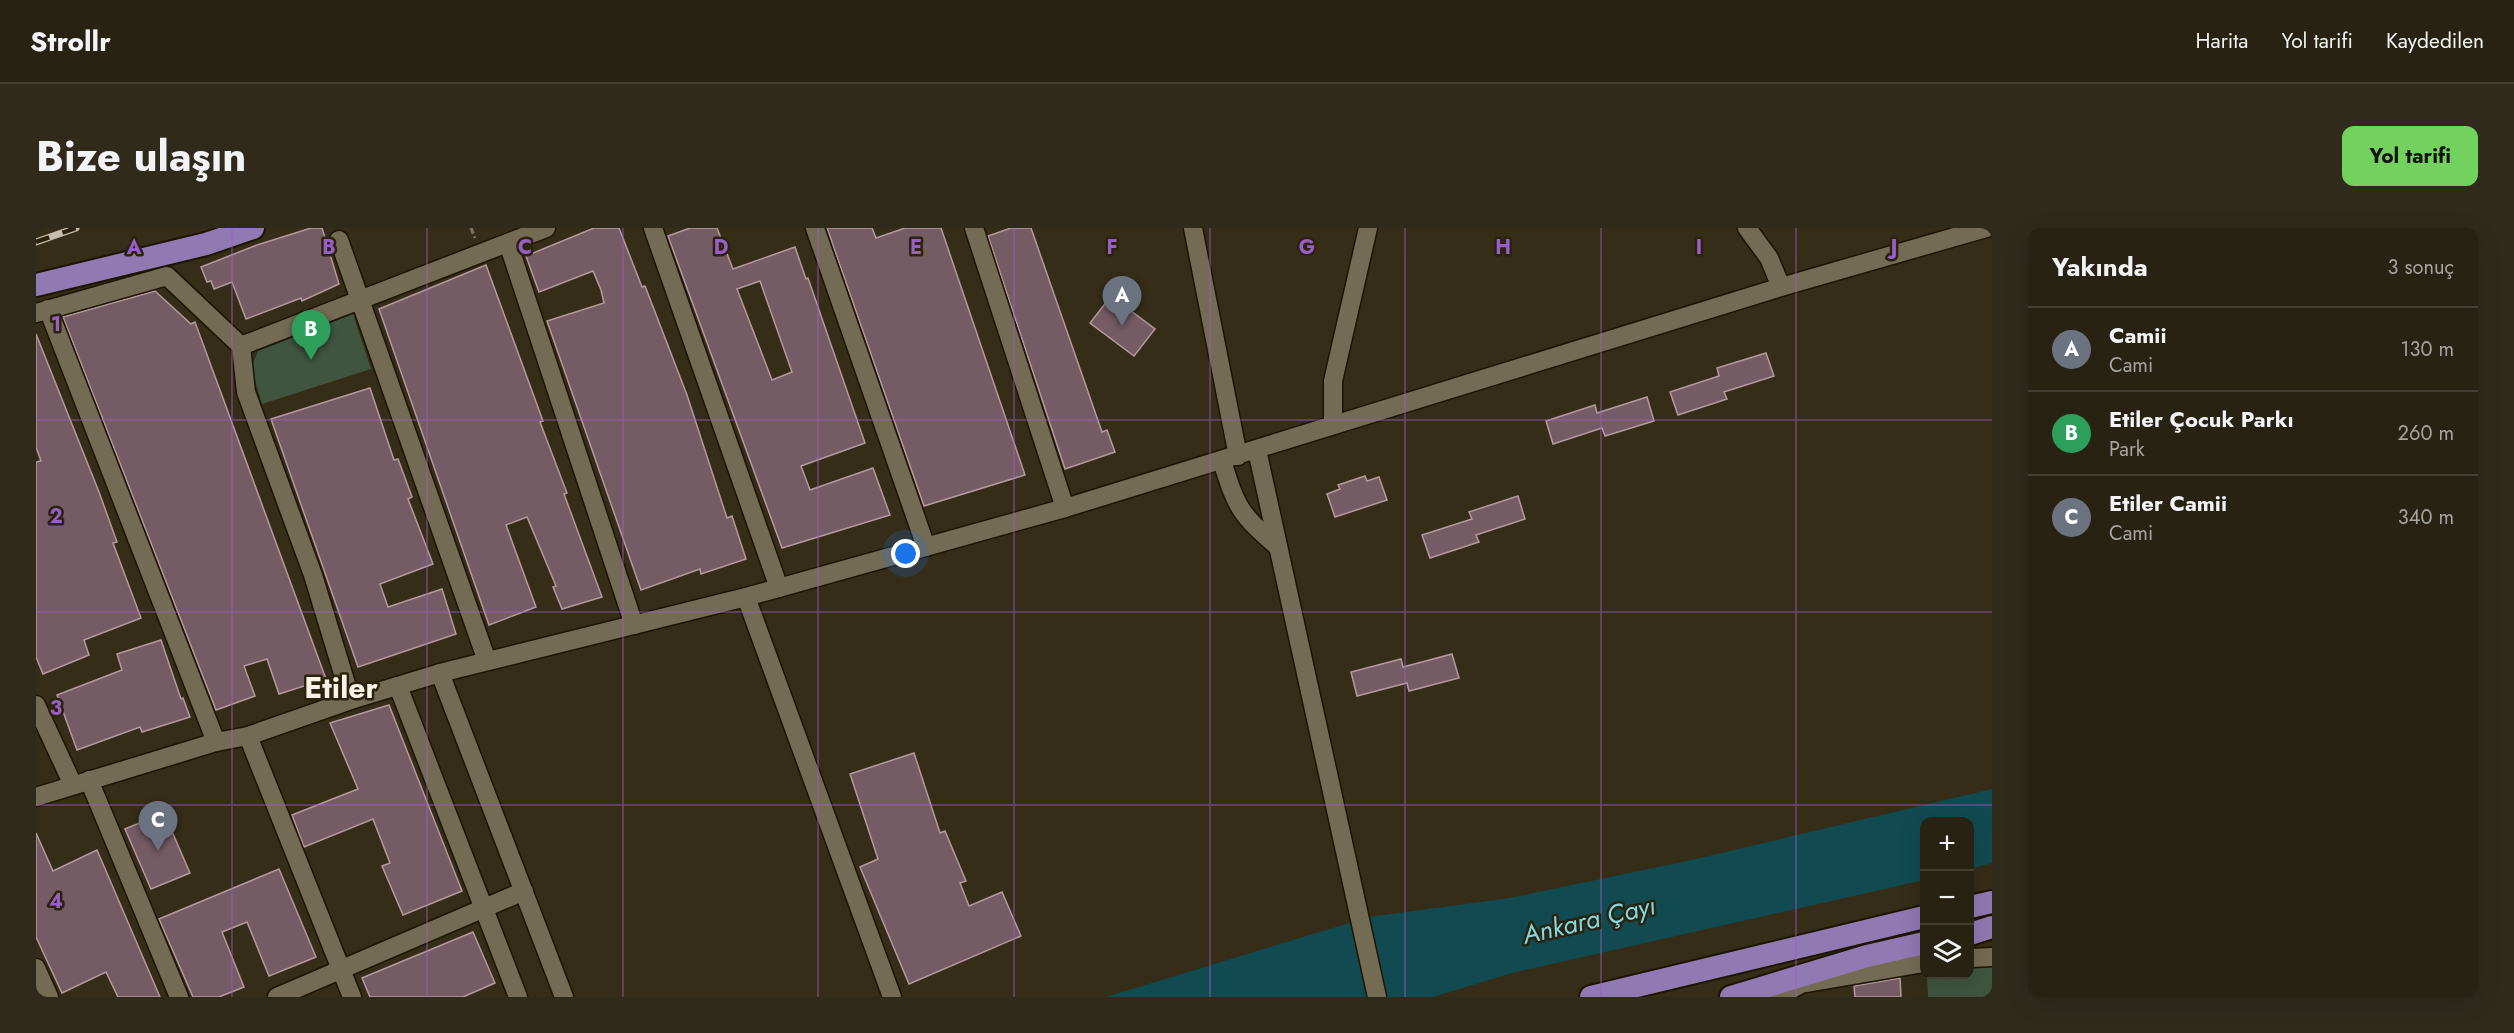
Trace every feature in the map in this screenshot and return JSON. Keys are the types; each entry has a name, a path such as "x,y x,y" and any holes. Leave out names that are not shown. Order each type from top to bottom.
{"main road":[{"path":"36,285 206,244 253,228"},
{"path":"1974,906 1992,902"},
{"path":"1591,997 1920,918"},
{"path":"1974,932 1992,927"},
{"path":"1731,997 1867,956 1920,944"}],"street":[{"path":"241,346 546,228"},
{"path":"653,228 779,588"},
{"path":"815,228 926,547"},
{"path":"974,228 1065,508"},
{"path":"1193,228 1230,458 1234,501 1241,513 1278,547"},
{"path":"1333,424 1333,381 1368,228"},
{"path":"1747,228 1769,258 1781,287"},
{"path":"36,797 216,741 248,736 351,700 440,673 746,597 1065,508 1781,287 1986,228"},
{"path":"339,240 487,661"},
{"path":"508,243 634,625"},
{"path":"216,741 42,311 167,276 241,346 246,392 313,575 351,700"},
{"path":"1257,450 1377,997"},
{"path":"746,597 892,997"},
{"path":"440,673 564,997"},
{"path":"398,686 518,997"},
{"path":"36,705 81,783 179,997"},
{"path":"248,736 352,997"},
{"path":"277,997 524,891"},
{"path":"1974,958 1992,957"},
{"path":"1777,997 1801,984 1815,989 1920,964"},
{"path":"36,968 49,997"}],"green space":[{"path":"353,314 371,369 262,404 251,368 258,351"},
{"path":"1992,967 1992,997 1928,997 1927,979 1974,979 1974,969"}],"water":[{"name":"Ankara Çayı","path":"1992,789 1992,863 1974,868 1974,817 1920,817 1920,881 1512,973 1433,997 1106,997 1369,917 1510,898 1696,859"}],"building":[{"path":"311,228 322,228 339,284 302,301 301,298 246,319 232,282 214,289 211,281 207,282 201,267 257,245"},
{"path":"594,228 619,228 642,287 645,286 687,395 727,518 732,516 746,559 701,574 700,569 641,590 547,321 604,303 601,290 593,271 539,292 526,256"},
{"path":"690,228 717,228 733,269 795,247 806,279 808,278 865,443 801,466 810,490 873,468 890,515 782,548 668,236","holes":["760,281 792,372 772,380 737,289"]},
{"path":"827,228 872,228 876,238 905,228 941,228 1025,475 924,506"},
{"path":"1011,228 1031,228 1102,432 1107,430 1115,452 1065,469 988,236"},
{"path":"486,265 543,421 540,422 567,493 564,494 602,597 562,609 553,587 556,586 527,517 506,525 536,607 489,625 379,309"},
{"path":"155,291 191,324 195,322 326,679 279,694 267,659 244,666 255,696 216,710 63,317"},
{"path":"1111,296 1155,329 1134,356 1090,323"},
{"path":"36,334 99,492 117,542 113,543 141,618 84,640 89,655 43,674 36,657 36,462 41,461 36,447"},
{"path":"1766,353 1774,376 1724,392 1727,399 1678,415 1670,392 1719,376 1717,368"},
{"path":"370,388 394,460 398,459 412,497 408,499 433,564 380,584 388,607 442,589 456,634 358,667 271,419"},
{"path":"1647,397 1654,421 1605,436 1602,428 1553,444 1546,421 1595,405 1597,413"},
{"path":"1365,476 1367,481 1379,477 1387,500 1335,517 1327,494 1340,489 1338,485"},
{"path":"1518,496 1525,519 1476,535 1479,542 1430,558 1422,535 1472,519 1469,512"},
{"path":"161,640 181,699 183,698 190,717 142,732 140,727 77,750 57,695 122,670 117,654"},
{"path":"1452,654 1459,678 1409,691 1407,683 1357,696 1351,672 1401,659 1403,667"},
{"path":"389,705 462,891 403,915 382,866 390,863 373,819 304,847 292,815 358,789 330,723"},
{"path":"914,753 940,833 945,831 966,881 960,883 969,906 1002,892 1021,936 909,984 860,867 878,859 850,774"},
{"path":"164,813 190,873 151,889 125,829"},
{"path":"36,833 53,871 97,850 160,997 118,997 106,972 62,993 36,937"},
{"path":"279,869 316,957 269,976 247,922 222,932 244,987 219,997 193,997 159,919"},
{"path":"473,932 495,983 463,997 370,997 362,978"},
{"path":"1900,978 1901,997 1855,997 1854,986"}],"railway":[{"path":"36,242 76,228"}],"place":[{"name":"Camii","path":"1122,326"},
{"name":"Etiler Çocuk Parkı","path":"311,360"},
{"name":"Etiler Camii","path":"158,851"}],"district":[{"name":"Etiler","path":"341,688"}]}
